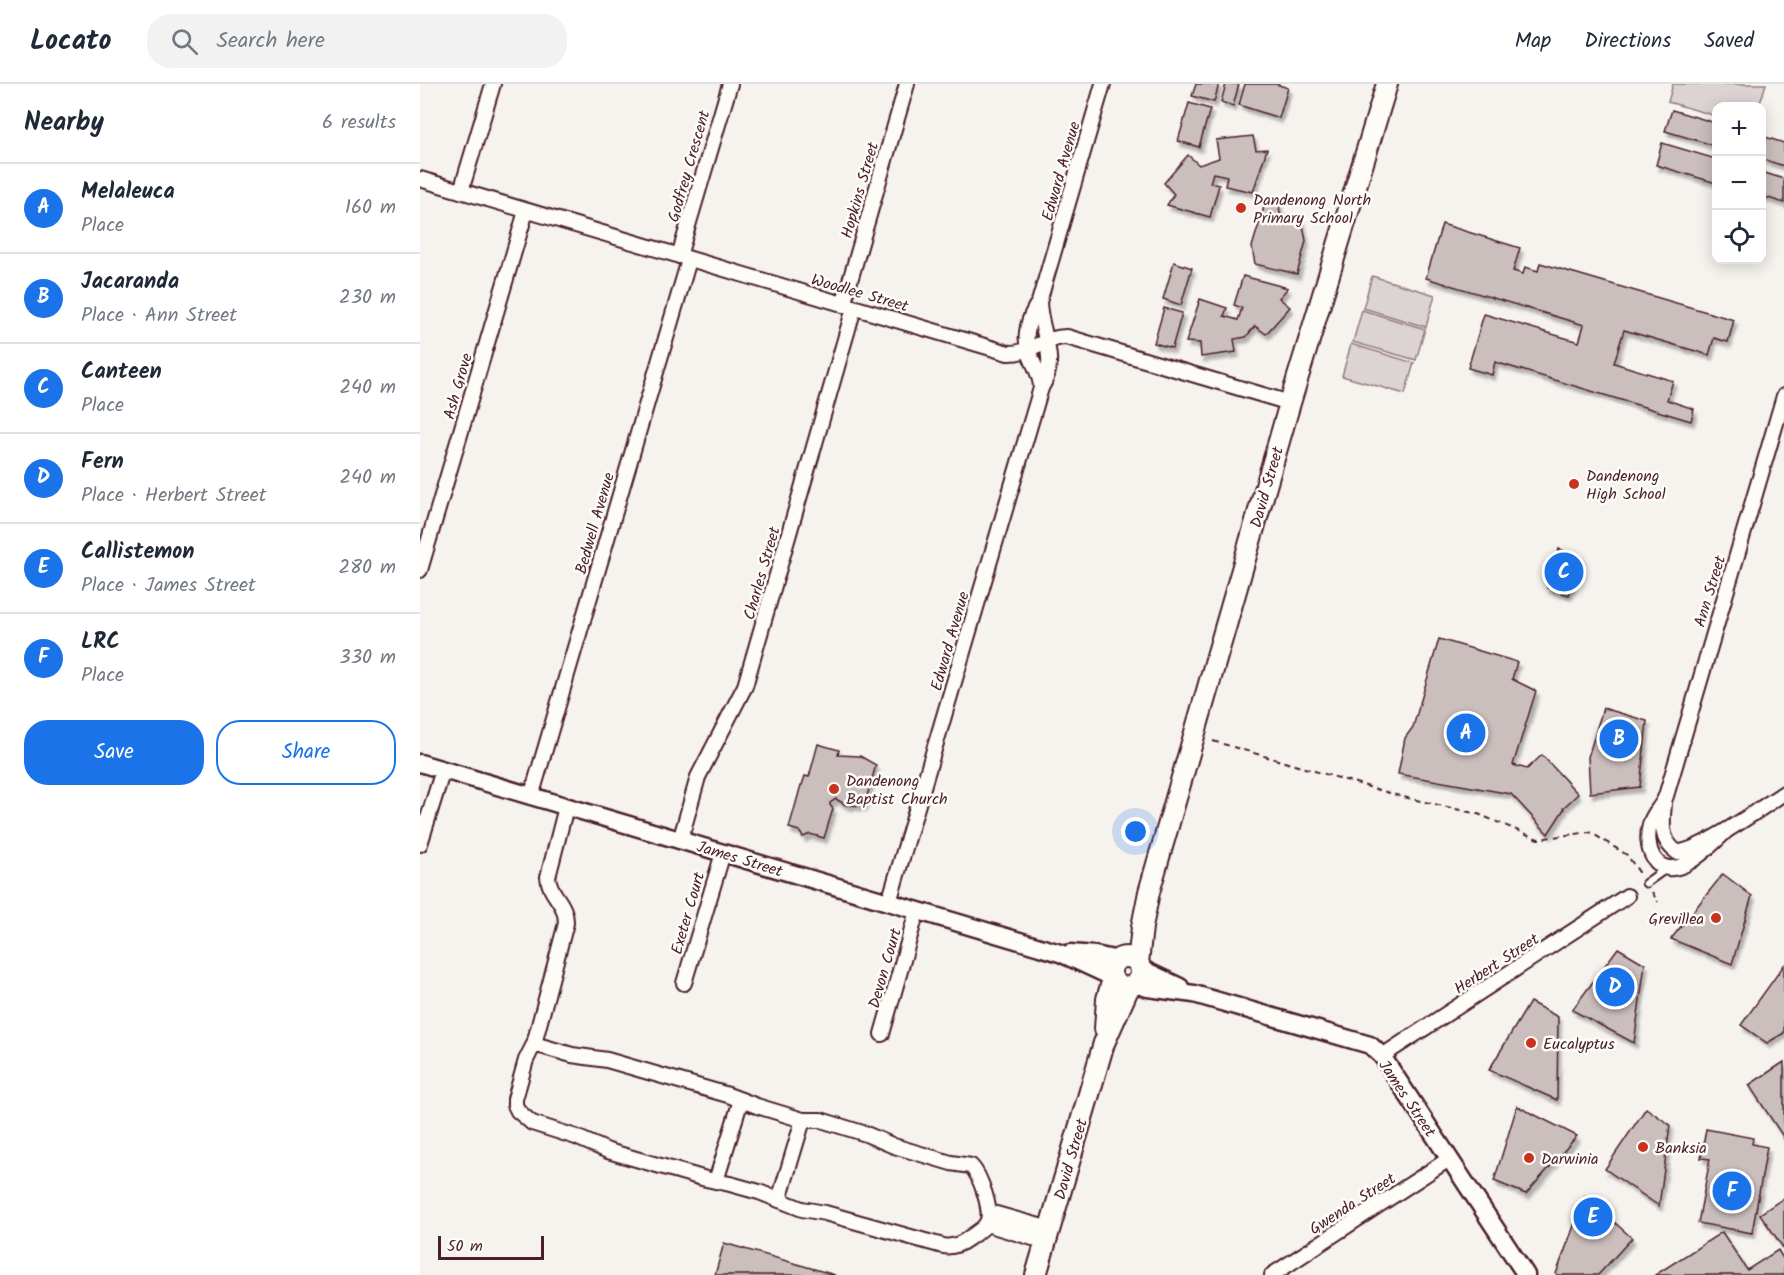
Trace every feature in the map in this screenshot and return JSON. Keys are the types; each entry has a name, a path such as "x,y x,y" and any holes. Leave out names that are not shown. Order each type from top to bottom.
{"main road":[{"name":"David Street","path":"1036,1275 1290,403 1387,84"}],"street":[{"path":"461,191 493,84"},
{"name":"Godfrey Crescent","path":"684,258 730,84"},
{"name":"Hopkins Street","path":"848,306 907,84"},
{"name":"Edward Avenue","path":"1041,388 1039,374 1028,350 1028,326 1039,302 1103,84"},
{"name":"Woodlee Street","path":"420,179 1008,353 1028,350 1046,341 1067,337 1290,403"},
{"name":"Ash Grove","path":"420,570 526,211"},
{"name":"Bedwell Avenue","path":"531,797 684,258"},
{"name":"Edward Avenue","path":"889,902 1041,388 1047,378 1050,364 1039,302"},
{"name":"Charles Street","path":"680,841 698,777 746,686 848,306"},
{"name":"Ann Street","path":"1667,868 1655,860 1650,851 1651,820 1666,796 1784,396"},
{"name":"James Street","path":"420,763 1370,1045 1382,1056 1526,1275"},
{"path":"420,844 443,770"},
{"path":"1726,831 1685,851 1677,852 1667,868 1675,869 1687,863 1726,831 1784,793"},
{"name":"Ann Street","path":"1666,796 1662,825 1667,843 1677,852"},
{"path":"566,807 548,877 553,893 564,906 566,923 534,1044 526,1060 514,1099 515,1105 525,1119 608,1151 759,1192 802,1209 825,1213 947,1247 966,1240 988,1218"},
{"name":"Exeter Court","path":"684,983 723,853"},
{"name":"Herbert Street","path":"1382,1056 1627,896"},
{"name":"Devon Court","path":"882,1034 917,910"},
{"path":"534,1044 572,1055 608,1060 728,1095 803,1120 821,1120 866,1134 894,1146 951,1163 971,1166 977,1175 988,1218"},
{"path":"716,1181 741,1100"},
{"path":"779,1200 803,1120"},
{"name":"Gwenda Street","path":"1272,1275 1449,1159"},
{"path":"988,1218 1048,1235"}],"lane":[{"path":"1646,883 1667,868"}],"path":[{"path":"1213,741 1403,797 1478,814 1538,839 1590,832 1628,855"}],"shaded area":[{"path":"1673,84 1766,84 1760,102 1712,102 1712,115 1668,102"},
{"path":"1372,276 1435,295 1426,327 1363,308"},
{"path":"1362,310 1425,329 1416,360 1353,342"},
{"path":"1351,344 1414,363 1405,394 1342,376"}],"building":[{"path":"1196,84 1219,84 1214,102 1192,96"},
{"path":"1226,84 1239,84 1233,106 1221,102"},
{"path":"1245,84 1276,84 1288,88 1279,118 1239,105"},
{"path":"1189,103 1210,109 1199,147 1178,141"},
{"path":"1672,110 1712,122 1712,145 1665,131"},
{"path":"1253,136 1256,150 1267,149 1253,192 1225,186 1227,176 1213,173 1210,183 1219,185 1210,217 1167,205 1174,194 1164,183 1188,155 1199,165 1219,158 1216,140"},
{"path":"1766,137 1784,143 1784,166 1766,160"},
{"path":"1662,143 1712,158 1712,182 1656,165"},
{"path":"1766,173 1784,179 1784,203 1766,197"},
{"path":"1266,200 1279,203 1280,214 1302,220 1306,241 1297,274 1255,264 1252,247"},
{"path":"1442,224 1520,248 1513,271 1523,274 1525,267 1538,271 1540,263 1734,320 1728,342 1714,338 1709,355 1624,330 1614,363 1673,381 1667,400 1694,409 1691,421 1495,362 1492,375 1468,368 1484,314 1579,342 1584,325 1426,278"},
{"path":"1174,262 1192,268 1181,305 1163,299"},
{"path":"1243,276 1288,288 1279,298 1290,307 1266,334 1255,326 1246,337 1234,339 1236,352 1201,357 1200,343 1186,342 1200,299 1227,308 1224,316 1238,320 1242,308 1234,305"},
{"path":"1164,308 1182,313 1172,348 1154,343"},
{"path":"1559,549 1581,557 1569,595 1547,588"},
{"path":"1439,639 1517,662 1512,679 1536,691 1513,765 1527,769 1542,755 1578,794 1563,808 1548,834 1511,794 1398,774 1405,738 1413,727"},
{"path":"1603,708 1647,721 1640,787 1590,793 1588,757"},
{"name":"Dandenong Baptist Church","path":"818,744 839,750 838,755 860,756 876,765 864,806 846,805 836,799 830,803 833,809 824,838 810,834 803,837 799,831 789,828 801,785 805,776 809,777"},
{"name":"Grevillea","path":"1723,874 1752,896 1732,964 1671,939"},
{"path":"1618,948 1645,964 1634,1043 1572,1010"},
{"path":"1784,965 1784,1033 1767,1043 1741,1025"},
{"name":"Eucalyptus","path":"1530,1002 1558,1017 1557,1100 1489,1070"},
{"path":"1784,1062 1784,1138 1749,1085"},
{"name":"Darwinia","path":"1517,1106 1577,1136 1526,1194 1494,1181"},
{"name":"Banksia","path":"1646,1108 1670,1125 1659,1206 1605,1169"},
{"path":"1706,1129 1753,1138 1752,1144 1767,1147 1752,1233 1698,1223 1710,1159 1701,1158"},
{"path":"1585,1196 1632,1238 1598,1275 1558,1275 1556,1274"},
{"path":"1784,1198 1784,1249 1760,1214"},
{"path":"1722,1232 1747,1270 1778,1250 1784,1260 1784,1275 1655,1275"},
{"path":"724,1243 835,1275 715,1275"}],"place":[{"name":"Dandenong North Primary School","path":"1241,208"},
{"name":"Dandenong High School","path":"1574,484"},
{"name":"Canteen","path":"1564,572"},
{"name":"Melaleuca","path":"1466,733"},
{"name":"Jacaranda","path":"1619,739"},
{"name":"Dandenong Baptist Church","path":"834,789"},
{"name":"Grevillea","path":"1716,918"},
{"name":"Fern","path":"1615,987"},
{"name":"Eucalyptus","path":"1531,1043"},
{"name":"Banksia","path":"1643,1147"},
{"name":"Darwinia","path":"1529,1158"},
{"name":"LRC","path":"1732,1191"},
{"name":"Callistemon","path":"1593,1217"}]}
